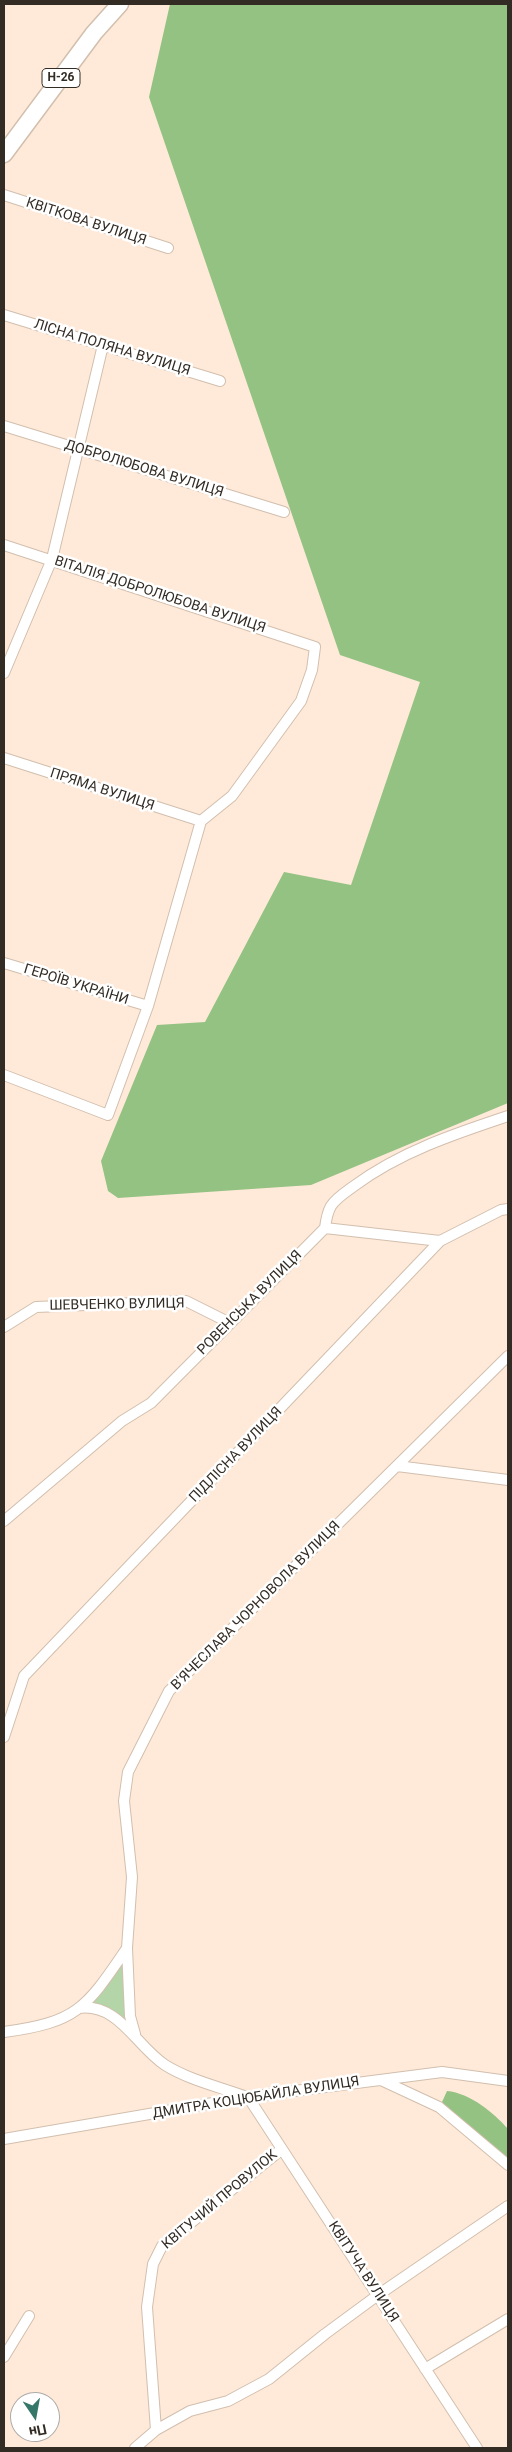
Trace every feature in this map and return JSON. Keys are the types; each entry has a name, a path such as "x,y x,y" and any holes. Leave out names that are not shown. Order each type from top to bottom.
{"main road":[{"name":"Н-26","path":"4,154 94,34 120,4"}],"street":[{"name":"КВІТКОВА ВУЛИЦЯ","path":"4,195 168,248"},
{"name":"ЛІСНА ПОЛЯНА ВУЛИЦЯ","path":"4,315 220,381"},
{"path":"4,673 52,560 77,448 103,345"},
{"name":"ДОБРОЛЮБОВА ВУЛИЦЯ","path":"4,426 284,512"},
{"name":"ВІТАЛІЯ ДОБРОЛЮБОВА ВУЛИЦЯ","path":"4,545 315,647 312,670 301,701 232,796 201,821"},
{"name":"ПРЯМА ВУЛИЦЯ","path":"4,758 201,821"},
{"path":"4,1075 108,1115 148,1006 201,821"},
{"name":"ГЕРОЇВ УКРАЇНИ","path":"4,963 148,1006"},
{"name":"РОВЕНСЬКА ВУЛИЦЯ","path":"4,1521 122,1421 151,1403 325,1228 327,1216 336,1200 378,1168 460,1132 508,1116"},
{"name":"ПІДЛІСНА ВУЛИЦЯ","path":"4,1737 24,1676 440,1240 501,1210 508,1209"},
{"path":"325,1228 440,1240"},
{"name":"ШЕВЧЕНКО ВУЛИЦЯ","path":"4,1327 36,1307 186,1301 230,1323"},
{"name":"В'ЯЧЕСЛАВА ЧОРНОВОЛА ВУЛИЦЯ","path":"135,2034 130,2016 126,1948 132,1877 124,1801 128,1772 169,1691 508,1356"},
{"path":"397,1466 508,1480"},
{"path":"4,2032 50,2024 67,2017 90,1999 126,1948"},
{"path":"79,2008 99,2009 135,2034 146,2049 165,2064 188,2076 248,2097"},
{"name":"ДМИТРА КОЦЮБАЙЛА ВУЛИЦЯ","path":"4,2139 248,2097 442,2072 508,2081"},
{"path":"380,2080 439,2107 508,2165"},
{"name":"КВІТУЧА ВУЛИЦЯ","path":"248,2097 478,2448"},
{"name":"КВІТУЧИЙ ПРОВУЛОК","path":"156,2430 147,2307 153,2264 162,2246 282,2149"},
{"path":"135,2448 156,2430 190,2411 228,2401 269,2379 324,2334 508,2206"},
{"path":"4,2357 29,2316"},
{"path":"425,2368 508,2318"}],"green space":[{"path":"170,4 508,4 508,1103 311,1185 118,1198 108,1191 101,1161 157,1025 205,1022 284,872 351,885 420,682 340,655 149,97"},
{"path":"127,1948 135,2034 116,2019 79,2008"},
{"path":"447,2091 473,2100 496,2117 508,2129 508,2162 446,2109 442,2102"}]}
